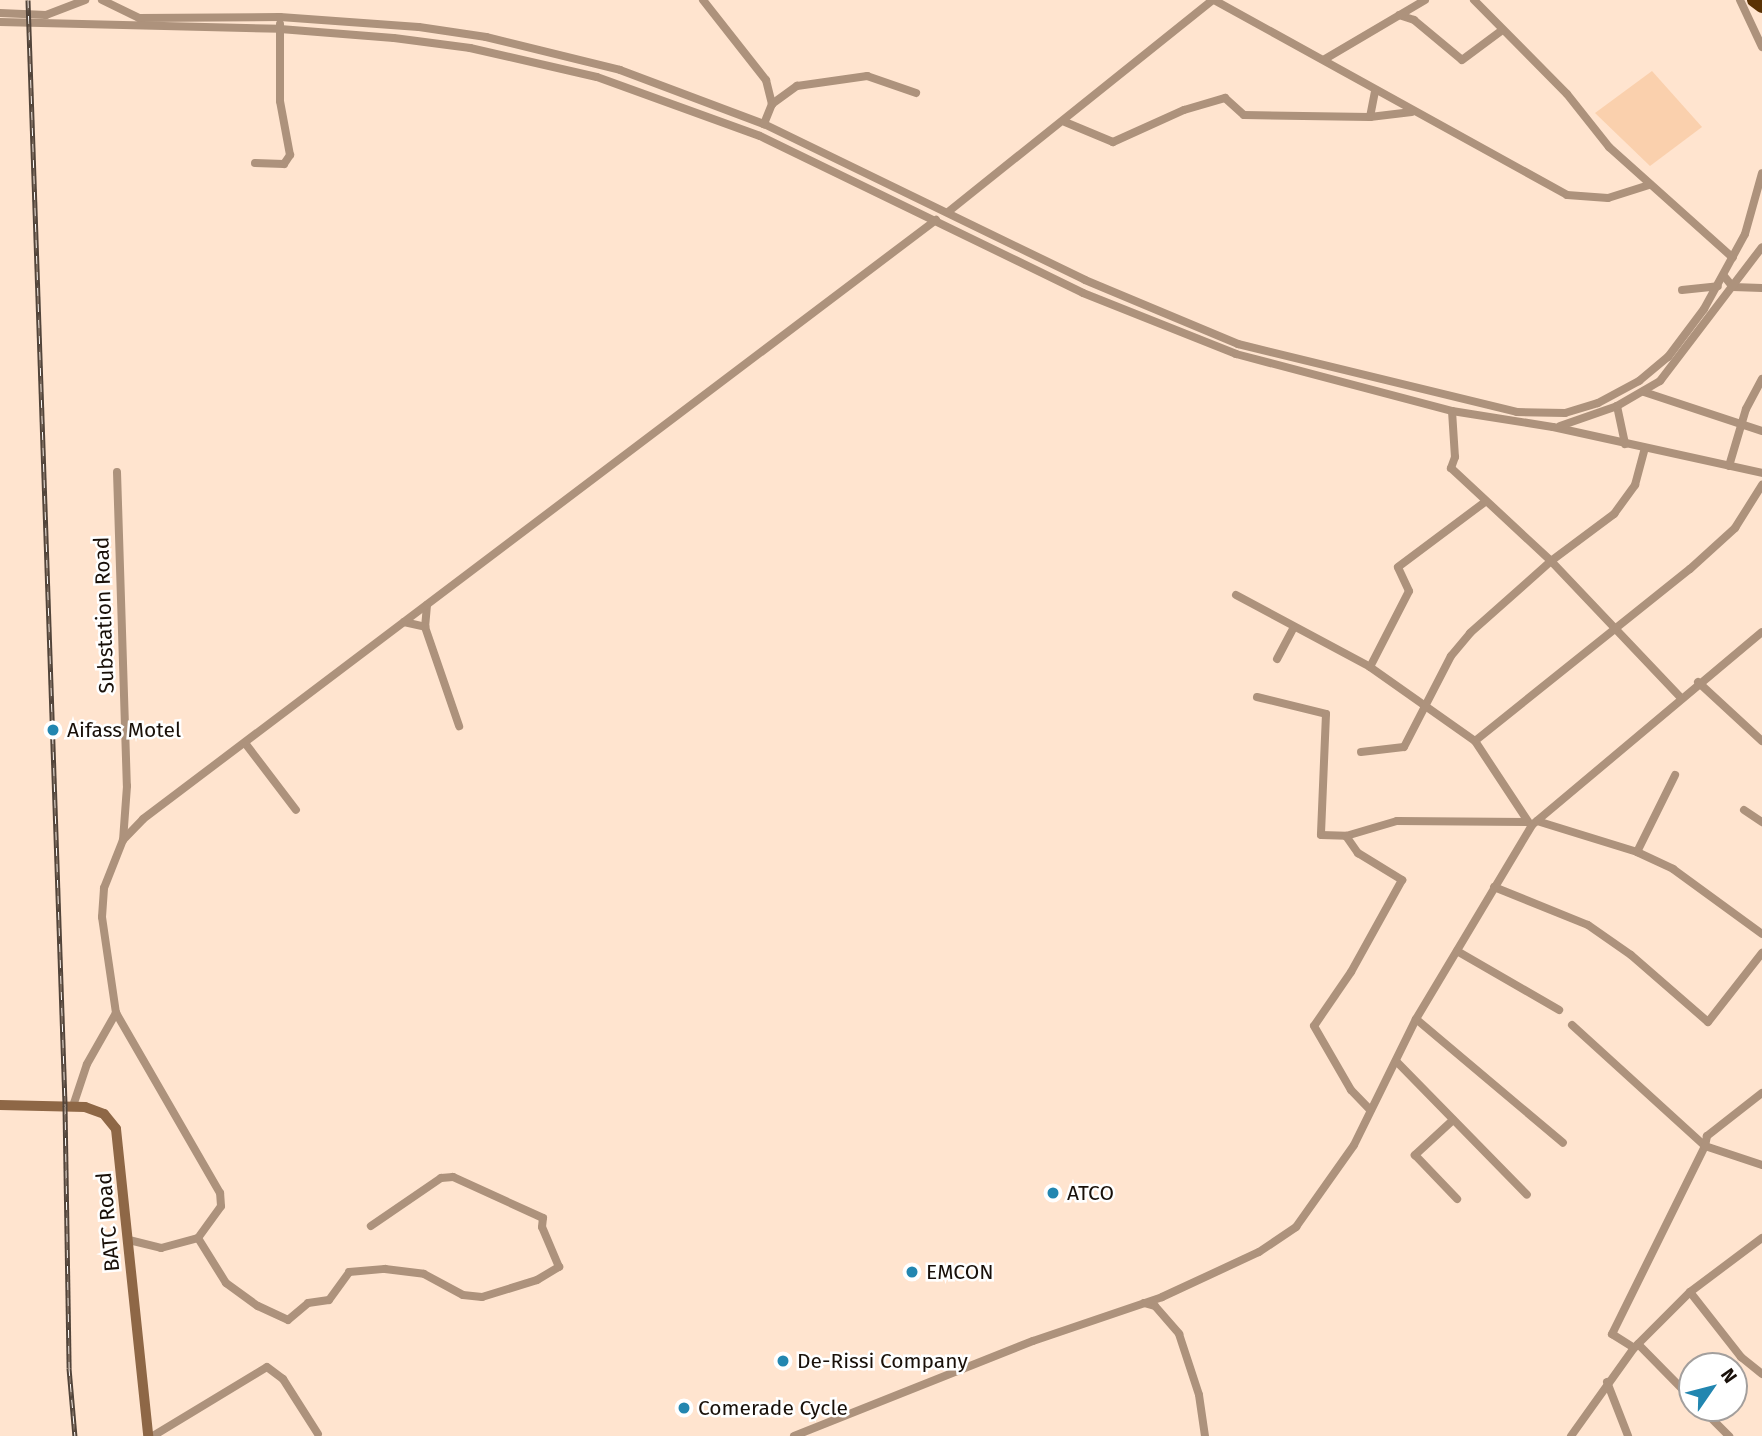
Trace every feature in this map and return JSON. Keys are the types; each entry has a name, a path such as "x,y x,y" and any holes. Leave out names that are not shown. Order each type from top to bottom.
{"highway":[{"path":"1754,0 1762,6"}],"street":[{"path":"0,13 46,15 85,0"},
{"path":"102,0 139,18 280,17 359,21 486,37 620,70 764,124 1085,280 1238,344 1487,407 1548,414 1598,403 1653,371 1688,331 1724,276 1755,208 1762,173"},
{"path":"704,0 766,80 772,104"},
{"path":"948,212 1065,122 1214,0 1325,59 1375,92 1578,198 1608,198 1649,185"},
{"path":"1325,59 1425,0"},
{"path":"1474,0 1501,31 1567,94 1595,132 1649,185 1733,258"},
{"path":"1740,0 1762,47"},
{"path":"1399,15 1414,20 1462,61 1501,31"},
{"path":"255,163 284,164 289,158 280,101 280,17"},
{"path":"0,22 280,29 394,38 523,58 655,95 799,155 1083,293 1236,354 1452,411 1553,427 1762,473"},
{"path":"764,124 772,104 797,86 867,76 916,93"},
{"path":"1370,117 1375,92"},
{"path":"1065,122 1113,142 1184,110 1225,98 1244,115 1370,117 1412,111"},
{"path":"799,155 805,144"},
{"path":"129,1240 161,1248 198,1238 221,1206 220,1193 116,1013 102,918 104,888 123,840 143,819 936,220"},
{"path":"1553,427 1617,407 1644,392 1674,367 1762,247"},
{"path":"1724,276 1733,287 1762,288"},
{"path":"1682,290 1718,286"},
{"path":"1688,331 1696,337"},
{"path":"1730,466 1742,426 1762,379"},
{"path":"1644,392 1762,431"},
{"path":"1617,407 1625,443"},
{"path":"1452,411 1455,457 1451,468 1551,561 1681,698"},
{"path":"1361,752 1404,747 1451,656 1470,633 1551,561 1614,514 1635,485 1644,448"},
{"name":"Substation Road","path":"117,472 127,786 123,840"},
{"path":"1475,741 1735,528 1762,485"},
{"path":"1370,667 1409,591 1398,568 1485,502"},
{"path":"1236,595 1293,629 1370,667 1423,708 1475,741 1532,823"},
{"path":"427,605 425,627 459,726"},
{"path":"404,622 425,627"},
{"path":"1277,659 1293,629"},
{"path":"794,1436 1143,1302 1259,1252 1296,1227 1353,1145 1416,1019 1532,823 1698,681 1762,632"},
{"path":"1698,681 1762,741"},
{"path":"1258,697 1326,714 1321,835 1346,836 1397,821 1532,823 1637,852 1695,882 1762,934"},
{"path":"245,743 296,810"},
{"path":"1637,852 1675,775"},
{"path":"1744,810 1762,822"},
{"path":"1346,836 1358,853 1402,880 1351,972 1314,1026 1351,1090 1370,1110"},
{"path":"1494,887 1588,925 1631,955 1708,1023 1762,953"},
{"path":"1457,951 1559,1010"},
{"path":"73,1106 87,1064 116,1013"},
{"path":"1416,1019 1563,1143"},
{"path":"1572,1025 1705,1146 1762,1165"},
{"path":"1396,1061 1527,1195"},
{"path":"1678,1386 1636,1346 1612,1334 1705,1146 1707,1136 1762,1093"},
{"name":"BATC Road","path":"0,1105 73,1106 96,1110 116,1129 150,1436"},
{"path":"1453,1120 1415,1155 1457,1199"},
{"path":"198,1238 226,1283 258,1306 288,1320 308,1303 329,1300 349,1272 385,1269 424,1274 463,1295 482,1297 537,1280 559,1267 542,1227 543,1218 453,1177 441,1178 371,1226"},
{"path":"1571,1436 1607,1382 1636,1346 1690,1292 1761,1241"},
{"path":"1690,1292 1741,1357 1762,1374"},
{"path":"1143,1302 1155,1306 1179,1334 1199,1395 1205,1436"},
{"path":"150,1436 267,1367 283,1379 318,1434"},
{"path":"1607,1382 1628,1436"},
{"path":"1715,1422 1729,1436"}],"shaded area":[{"path":"1652,71 1702,127 1650,166 1595,113"}],"railway":[{"path":"28,0 65,1106 69,1368 75,1436"}],"place":[{"name":"Aifass Motel","path":"53,730"},
{"name":"ATCO","path":"1053,1193"},
{"name":"EMCON","path":"912,1272"},
{"name":"De-Rissi Company","path":"783,1361"},
{"name":"Comerade Cycle","path":"684,1408"}]}
